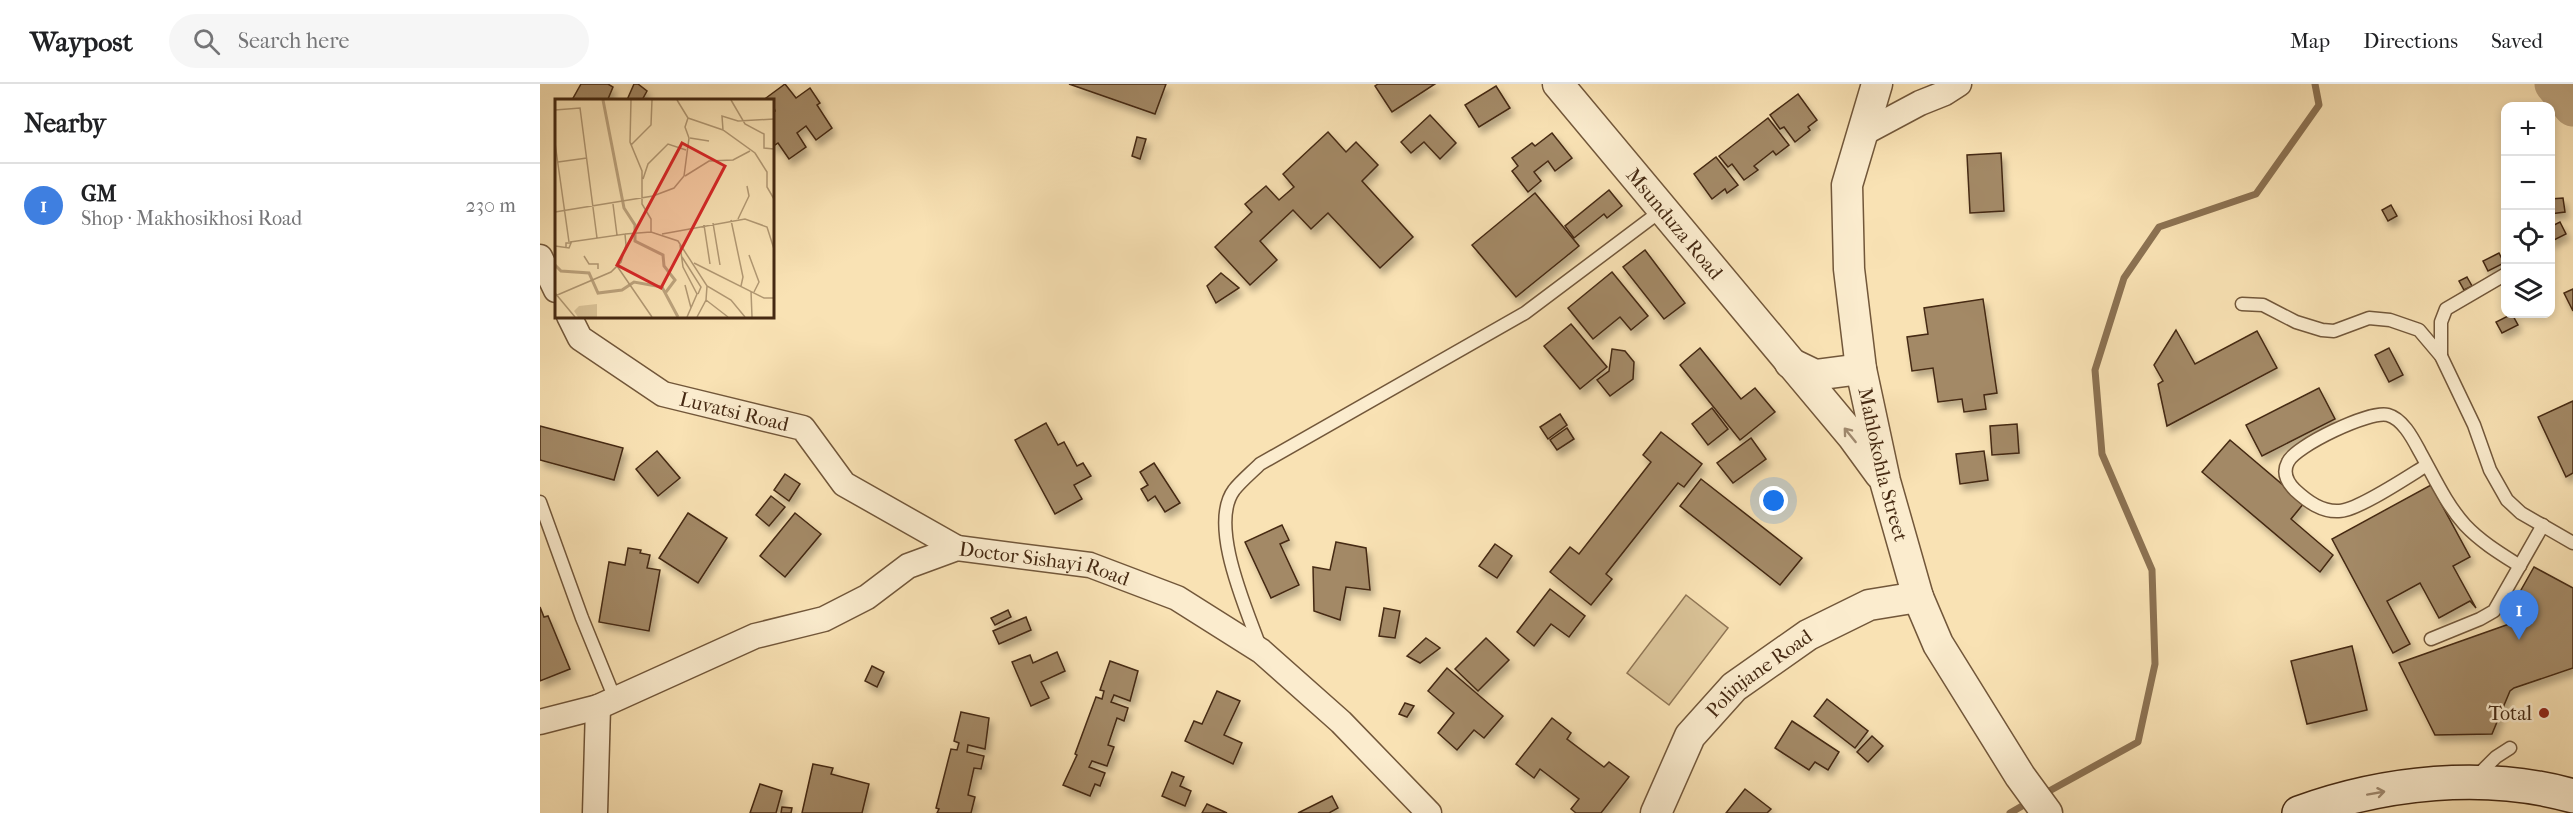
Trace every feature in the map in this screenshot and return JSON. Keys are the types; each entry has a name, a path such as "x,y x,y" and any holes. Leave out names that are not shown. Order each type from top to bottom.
{"main road":[{"path":"2299,813 2340,806 2429,784 2503,784 2548,789 2573,796"}],"street":[{"name":"Msunduza Road","path":"1558,84 1853,437 1885,481"},
{"name":"Mahlokohla Street","path":"1877,84 1847,185 1849,269 1861,369 1885,481 1918,597 1938,644 2020,776 2047,813"},
{"path":"1862,134 1959,84"},
{"path":"540,257 555,288"},
{"name":"Luvatsi Road","path":"570,318 580,338 663,394 802,428 844,484 957,548"},
{"name":"Msunduza Road","path":"1790,363 1815,375 1861,369"},
{"name":"Doctor Sishayi Road","path":"540,722 607,703 755,636 824,619 867,597 908,567 957,548 1090,565 1177,598 1261,651 1341,722 1429,813"},
{"name":"Polinjane Road","path":"1656,813 1690,736 1734,687 1808,635 1828,625 1869,605 1918,597"},
{"path":"595,813 607,703"}],"lane":[{"path":"1261,651 1233,571 1224,522 1232,492 1260,464 1525,313 1662,210"},
{"path":"2441,356 2441,322 2446,309 2501,276"},
{"path":"2242,304 2263,305 2296,322 2322,330 2334,331 2369,318 2390,320 2419,330 2441,356 2474,425 2490,470 2508,500 2521,513 2573,543"},
{"path":"2427,465 2356,506 2341,512 2322,510 2311,503 2288,483 2285,472 2288,461 2297,452 2371,415 2388,415 2402,424 2427,465 2448,503 2465,525 2485,543 2520,566"},
{"path":"540,502 582,618 607,703"},
{"path":"2431,639 2494,611 2543,525"},
{"path":"2470,784 2496,757 2510,748"}],"shaded area":[{"path":"1686,595 1728,628 1669,705 1627,673"}],"building":[{"path":"581,84 608,84 613,87 608,99 573,99"},
{"path":"634,84 638,84 647,91 643,99 627,99"},
{"path":"785,84 796,98 810,88 820,103 817,105 832,128 816,140 806,126 797,133 806,147 789,159 778,143 774,146 774,99 766,98"},
{"path":"1069,84 1166,84 1155,114"},
{"path":"1378,84 1435,84 1392,112 1375,86"},
{"path":"1496,86 1510,108 1479,127 1465,105"},
{"path":"1798,94 1817,120 1808,127 1810,130 1795,142 1784,127 1780,129 1770,115"},
{"path":"1430,115 1456,143 1440,159 1424,142 1411,153 1401,142"},
{"path":"1768,118 1789,145 1776,155 1773,151 1754,166 1758,170 1744,180 1732,164 1728,167 1719,156"},
{"path":"1328,132 1346,152 1356,142 1378,165 1362,181 1413,237 1380,268 1328,213 1311,229 1293,210 1260,241 1277,260 1250,285 1215,247 1252,212 1245,204 1266,186 1279,200 1294,187 1283,174"},
{"path":"1552,133 1572,158 1555,171 1548,161 1534,172 1541,181 1528,192 1512,171 1518,166 1512,158 1532,143 1535,146"},
{"path":"1137,137 1146,139 1140,159 1132,156"},
{"path":"2001,153 2004,211 1970,213 1967,155"},
{"path":"1716,157 1738,185 1727,193 1725,189 1712,199 1694,174"},
{"path":"1609,190 1622,206 1607,218 1604,214 1574,238 1565,226"},
{"path":"1535,193 1579,246 1516,297 1472,245"},
{"path":"2563,198 2565,212 2555,213 2555,199"},
{"path":"2391,205 2397,216 2388,221 2382,210"},
{"path":"2560,222 2566,234 2555,240 2555,224"},
{"path":"1645,250 1685,303 1664,319 1623,267"},
{"path":"2499,253 2501,257 2501,264 2488,271 2483,261"},
{"path":"1612,272 1648,316 1631,330 1620,317 1593,339 1568,308"},
{"path":"1221,273 1239,288 1216,303 1207,286"},
{"path":"2467,277 2472,286 2464,290 2459,281"},
{"path":"2573,289 2573,311 2564,293"},
{"path":"1983,299 1997,393 1984,395 1986,409 1964,412 1962,399 1938,402 1933,368 1912,371 1907,337 1928,334 1924,308"},
{"path":"2504,318 2514,318 2518,325 2502,333 2496,322"},
{"path":"1571,324 1607,367 1580,389 1544,346"},
{"path":"2176,330 2195,364 2257,331 2277,368 2167,426 2158,384 2163,381 2154,365"},
{"path":"1700,348 1741,399 1755,388 1775,412 1740,440 1680,365"},
{"path":"2389,348 2403,375 2389,382 2375,355"},
{"path":"1612,349 1625,351 1634,362 1633,379 1610,396 1597,380 1609,371"},
{"path":"2319,388 2335,419 2262,456 2246,425"},
{"path":"2573,401 2573,473 2566,477 2538,417"},
{"path":"1712,408 1728,429 1708,445 1692,424"},
{"path":"1560,414 1567,425 1548,439 1540,427"},
{"path":"1046,423 1058,445 1064,442 1077,466 1083,463 1091,476 1074,485 1082,499 1055,514 1015,440"},
{"path":"2017,424 2019,453 1992,455 1990,426"},
{"path":"540,426 623,448 614,480 540,460"},
{"path":"1567,428 1574,439 1557,450 1550,440"},
{"path":"1661,432 1702,464 1684,487 1678,483 1606,574 1612,579 1591,605 1550,572 1570,547 1579,554 1651,462 1643,455"},
{"path":"1751,438 1766,459 1733,483 1717,463"},
{"path":"2230,440 2304,503 2291,519 2333,555 2320,572 2202,472"},
{"path":"657,451 680,478 658,496 636,469"},
{"path":"1984,451 1988,480 1960,484 1956,454"},
{"path":"1154,463 1180,503 1165,512 1155,496 1148,501 1141,489 1148,485 1140,472"},
{"path":"785,474 800,484 789,501 774,490"},
{"path":"1701,479 1802,558 1780,585 1680,506"},
{"path":"2431,485 2470,557 2453,566 2476,608 2470,601 2439,618 2420,583 2387,601 2410,644 2393,653 2332,539"},
{"path":"771,496 785,507 769,526 756,515"},
{"path":"688,513 727,538 698,583 659,558"},
{"path":"795,513 821,534 785,577 760,556"},
{"path":"1282,525 1289,540 1280,544 1299,585 1271,598 1245,542"},
{"path":"1336,542 1366,548 1370,590 1346,587 1340,620 1314,611 1313,567 1330,570"},
{"path":"1495,544 1512,556 1497,578 1479,566"},
{"path":"628,548 641,550 640,553 650,555 647,568 660,570 649,631 599,622 609,562 625,565"},
{"path":"2534,567 2573,588 2573,668 2510,691 2492,734 2435,735 2399,663 2529,617 2512,606"},
{"path":"1550,589 1585,616 1569,637 1551,624 1534,646 1517,632"},
{"path":"540,607 544,617 548,616 570,669 540,681"},
{"path":"1384,608 1400,611 1395,638 1379,636"},
{"path":"1008,610 1011,617 995,625 991,618"},
{"path":"1026,617 1031,630 999,644 993,631"},
{"path":"1426,638 1440,648 1420,663 1407,656"},
{"path":"1486,638 1509,660 1478,691 1455,669"},
{"path":"2352,646 2367,710 2307,724 2291,661"},
{"path":"1057,652 1065,671 1041,682 1049,698 1031,706 1012,662 1030,655 1033,663"},
{"path":"1110,661 1138,671 1130,701 1114,695 1111,702 1128,708 1124,721 1117,718 1108,745 1114,747 1107,766 1092,761 1089,767 1105,773 1100,786 1095,784 1090,796 1063,785 1077,755 1075,754 1096,697 1102,699 1104,691 1100,690"},
{"path":"872,666 884,672 877,687 865,681"},
{"path":"1447,668 1503,716 1484,738 1474,730 1457,750 1438,733 1454,713 1428,691"},
{"path":"1217,691 1240,701 1224,735 1242,743 1233,764 1185,741 1194,721 1202,724"},
{"path":"1827,699 1868,731 1855,748 1814,716"},
{"path":"1405,703 1414,706 1407,717 1399,714"},
{"path":"961,712 989,718 985,749 968,745 967,752 984,756 981,769 974,768 968,795 975,797 971,813 937,813 939,809 936,808 951,749 957,750 959,743 954,741"},
{"path":"1552,718 1571,733 1567,739 1604,767 1609,762 1629,777 1601,813 1576,813 1571,809 1579,799 1540,769 1534,778 1516,764"},
{"path":"1792,721 1839,752 1828,770 1815,762 1809,770 1775,748"},
{"path":"1872,736 1883,746 1868,762 1857,752"},
{"path":"813,764 833,768 831,774 869,784 862,813 802,813"},
{"path":"1172,772 1184,777 1180,786 1191,791 1185,806 1162,796"},
{"path":"760,784 782,791 776,813 750,813"},
{"path":"1745,789 1771,809 1767,813 1726,813"},
{"path":"1332,796 1338,808 1329,813 1298,813"},
{"path":"1207,804 1227,813 1202,813"},
{"path":"782,807 792,808 791,813 781,813"}],"waterway":[{"path":"2042,795 2138,742 2155,664 2152,570 2102,454 2095,370 2124,278 2159,227 2256,194 2319,105 2315,84"},
{"path":"2554,84 2573,107"},
{"path":"2010,813 2029,802"}],"place":[{"name":"GM","path":"2519,640"},
{"name":"Total","path":"2544,713"}]}
